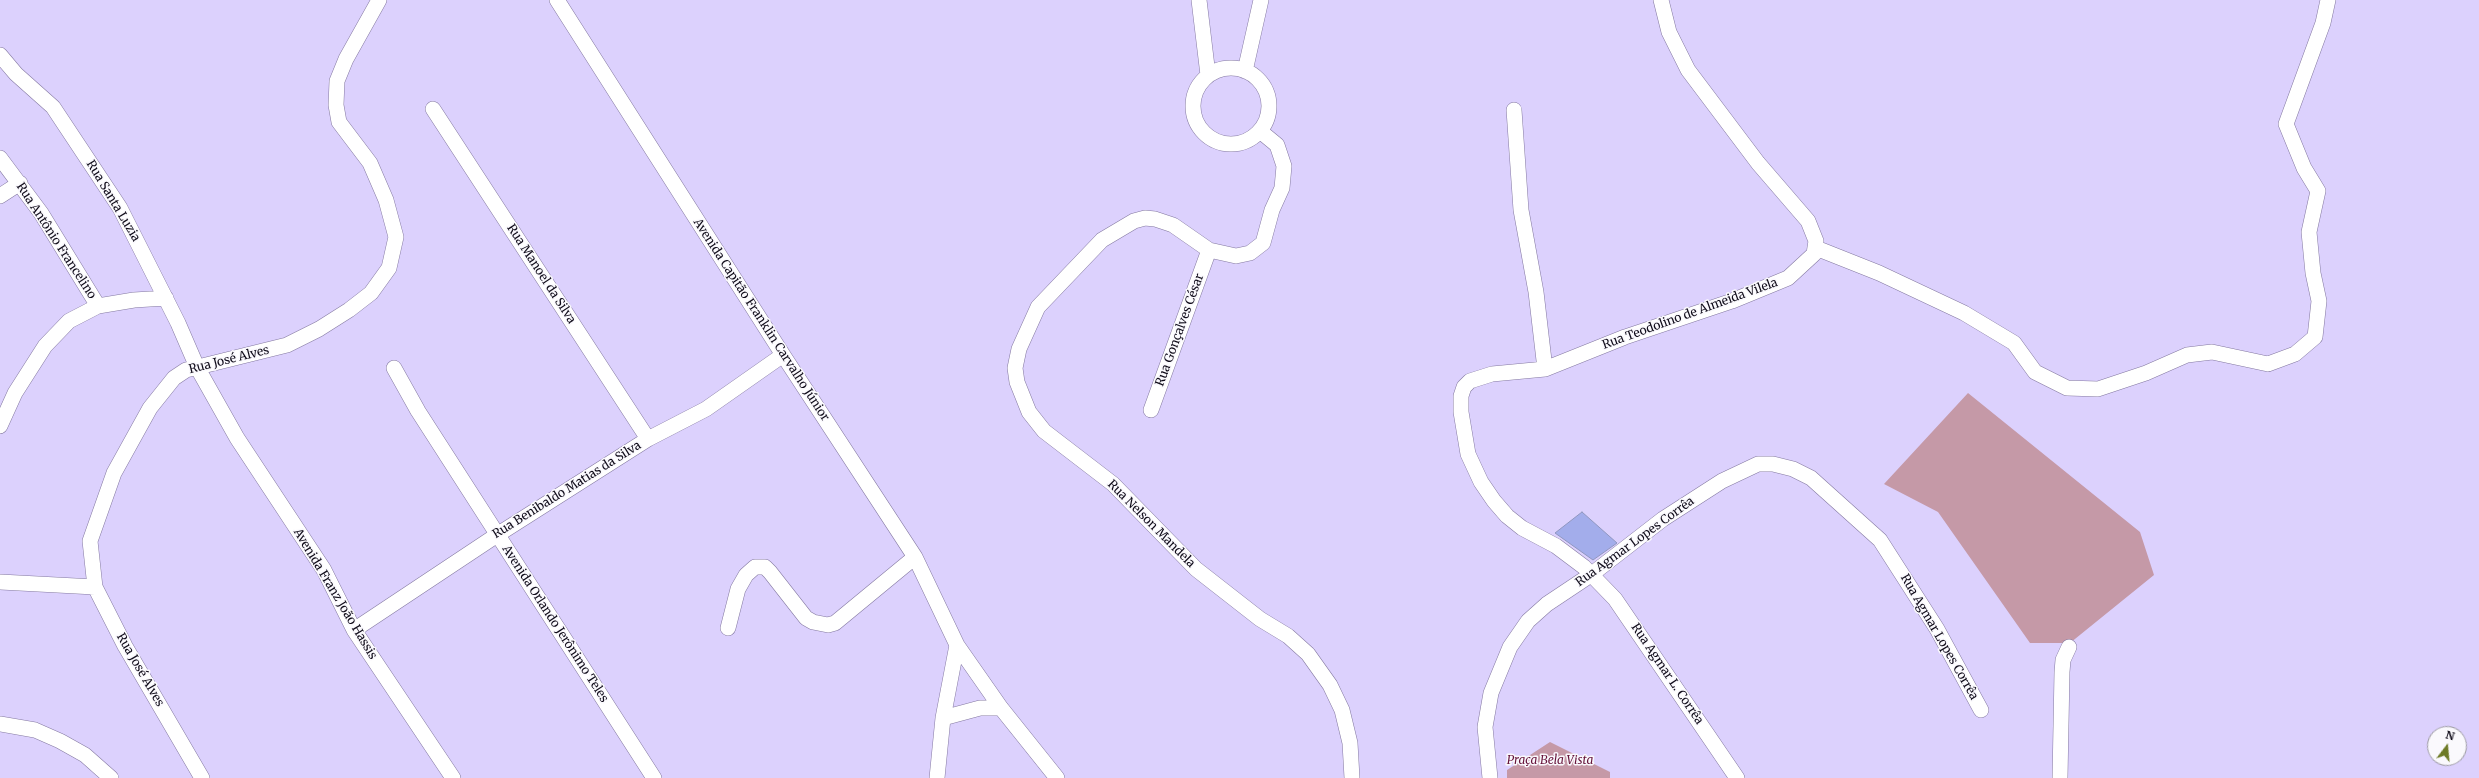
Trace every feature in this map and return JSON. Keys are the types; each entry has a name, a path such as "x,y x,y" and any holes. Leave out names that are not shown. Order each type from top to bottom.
{"street":[{"name":"Rua José Alves","path":"202,778 125,646 95,587 90,541 114,473 150,408 162,391 174,378 186,370 248,356 287,345 319,329 349,310 371,293 389,268 396,237 386,200 370,163 339,122 336,105 337,81 346,59 379,0"},
{"name":"Avenida Capitão Franklin Carvalho Júnior","path":"556,0 783,355 915,557 957,645 1001,708 1057,778"},
{"path":"1199,0 1208,75"},
{"path":"1245,71 1261,0"},
{"path":"1661,0 1669,32 1688,70 1758,163 1808,221 1816,241 1816,248 1878,273 1964,313 2014,343 2035,372 2067,388 2098,389 2146,372 2187,355 2212,352 2268,364 2295,354 2315,337 2319,301 2309,232 2318,191 2304,168 2286,124 2323,23 2328,0"},
{"name":"Rua Santa Luzia","path":"0,55 16,74 43,95 61,116 120,208 166,298 197,367"},
{"path":"1233,68 1245,71 1258,79 1266,90 1269,104 1267,118 1260,131 1247,141 1232,145 1215,141 1202,132 1194,118 1192,102 1197,87 1208,75 1220,69 1233,68"},
{"name":"Rua Manoel da Silva","path":"433,109 648,439"},
{"path":"1514,110 1521,210 1536,292 1545,370"},
{"name":"Rua Nelson Mandela","path":"1260,131 1277,145 1284,166 1282,188 1272,210 1263,243 1243,256 1208,250 1173,225 1150,218 1134,221 1102,240 1038,307 1019,349 1015,368 1017,382 1029,412 1044,431 1114,484 1196,569 1260,619 1288,636 1308,654 1330,685 1342,710 1350,743 1352,778"},
{"name":"Rua Antônio Francelino","path":"0,158 20,183 64,248 98,306"},
{"path":"0,196 20,183"},
{"name":"Rua Teodolino de Almeida Vilela","path":"1592,574 1556,546 1522,528 1507,516 1481,482 1468,454 1461,412 1461,396 1464,386 1470,381 1492,374 1545,370 1625,337 1775,285 1793,275 1814,254 1816,248"},
{"name":"Rua Gonçalves César","path":"1151,410 1208,250"},
{"path":"0,426 15,393 45,346 69,321 98,306 166,298"},
{"name":"Rua Benibaldo Matias da Silva","path":"354,630 497,534 648,439 706,409 783,355"},
{"name":"Avenida Franz João Hassis","path":"197,367 237,438 324,570 354,630 453,778"},
{"name":"Avenida Orlando Jerônimo Teles","path":"394,368 418,411 654,778"},
{"name":"Rua Agmar Lopes Corrêa","path":"1490,778 1485,727 1491,693 1507,654 1528,621 1547,604 1592,574 1663,519 1722,481 1758,464 1773,464 1793,469 1812,478 1880,540 1937,629 1981,710"},
{"path":"728,628 738,589 746,575 755,567 764,567 770,572 806,618 813,622 828,625 835,623 915,557"},
{"name":"Rua Agmar L. Corrêa","path":"1592,574 1615,599 1737,778"},
{"path":"0,582 95,587"},
{"path":"937,778 943,718 957,645"},
{"path":"2060,778 2062,672 2063,660 2068,647"},
{"path":"943,718 980,708 1001,708"},
{"path":"0,724 35,730 60,741 85,755 111,778"}],"green space":[{"path":"1968,393 2140,532 2154,575 2070,643 2030,643 1938,512 1884,484"},
{"name":"Praça Bela Vista","path":"1550,742 1610,772 1610,778 1507,778 1507,770"}],"building":[{"path":"1582,512 1617,543 1593,560 1555,533"}]}
